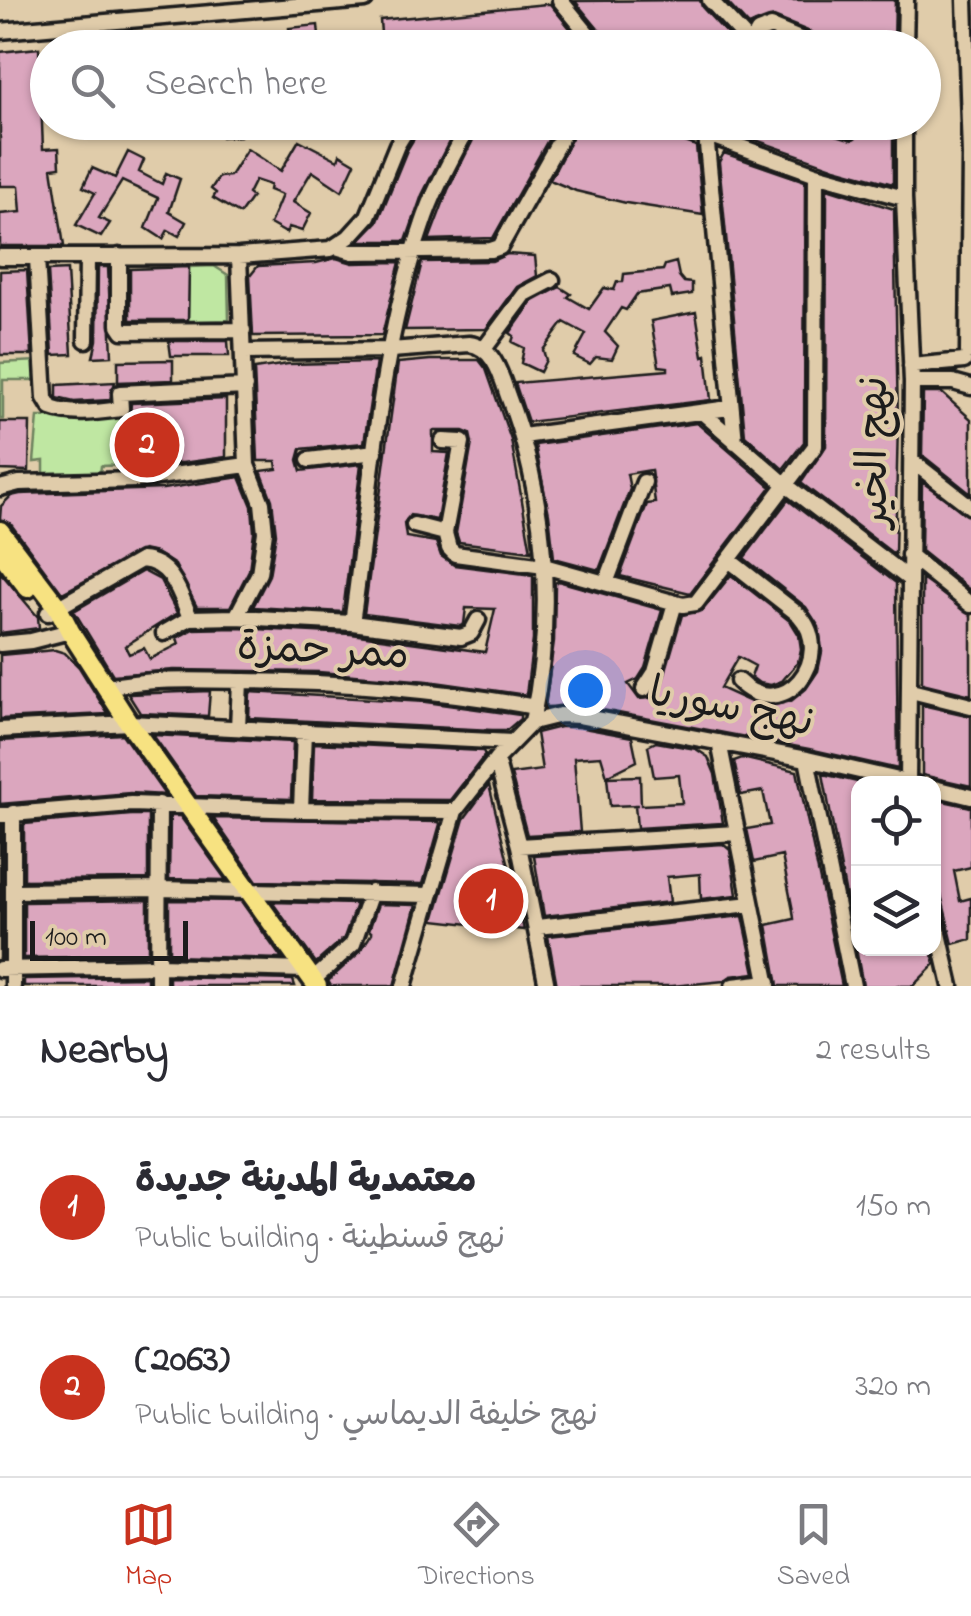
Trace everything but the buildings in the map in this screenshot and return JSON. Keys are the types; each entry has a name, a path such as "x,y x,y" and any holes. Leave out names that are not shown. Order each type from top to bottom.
{"main road":[{"path":"0,531 53,610"},
{"path":"0,552 68,629 129,723 312,979"}],"street":[{"path":"0,31 365,0"},
{"path":"560,0 585,30"},
{"path":"710,0 737,30"},
{"path":"905,30 906,0"},
{"path":"965,0 970,155 968,354 964,376 971,386"},
{"path":"0,258 238,256 336,247 375,206 400,140"},
{"path":"352,623 391,350 413,251 437,188 462,140"},
{"path":"336,247 353,252 491,250 500,246 560,140"},
{"path":"707,140 735,442"},
{"path":"723,140 816,174 904,198"},
{"name":"نهج الخير","path":"904,140 912,382 910,776"},
{"path":"444,441 462,442 446,533 450,550 458,556 544,566 675,603 688,606 696,602 810,456 816,442 816,174"},
{"path":"120,256 123,331 243,330"},
{"path":"236,617 259,573 265,540 262,502 247,465 238,256"},
{"path":"36,258 44,398 50,408 62,412 104,411 121,409 120,393 245,388"},
{"path":"86,340 87,258"},
{"path":"484,349 524,294 552,280"},
{"path":"244,352 477,345 497,366 524,436 544,566 544,635 534,714 455,811 404,986"},
{"path":"911,366 968,354"},
{"path":"912,382 971,386"},
{"path":"524,436 729,408"},
{"path":"702,412 786,485 909,579"},
{"path":"309,460 375,452"},
{"path":"912,461 971,507"},
{"path":"0,488 18,482 135,480 247,465"},
{"path":"606,583 644,482"},
{"path":"414,525 446,533"},
{"path":"909,554 971,605"},
{"path":"53,610 134,562 148,560 160,564 171,575 190,618"},
{"path":"728,560 794,610 805,622 812,641 810,664 793,688 764,696 738,681"},
{"path":"644,689 654,672 675,603"},
{"path":"164,633 190,618 236,617 352,623 461,638 471,633 478,620"},
{"path":"0,644 37,640 68,629"},
{"path":"238,728 240,680"},
{"name":"ممر حمزة","path":"106,687 157,681 240,680 359,686 534,714"},
{"path":"911,691 971,706"},
{"name":"نهج سوريا","path":"534,714 579,716 880,776"},
{"path":"0,730 129,723 512,742"},
{"path":"301,810 304,731"},
{"path":"719,742 768,984 733,986"},
{"path":"496,758 520,846 547,986"},
{"path":"806,759 852,986"},
{"path":"941,790 971,797"},
{"path":"158,986 159,804"},
{"path":"13,986 7,969 7,814 159,804 455,811"},
{"path":"520,846 736,833"},
{"path":"10,896 158,889 430,895"},
{"path":"7,969 159,966 312,979 353,944 370,892"},
{"path":"537,927 751,904"},
{"path":"941,942 951,986"}],"green space":[{"path":"214,266 228,275 229,320 188,321 189,267"},
{"path":"37,361 37,380 3,380 0,419 0,363"},
{"path":"38,417 125,417 126,465 101,466 100,474 44,476 44,461 34,462"}],"place":[{"name":"(2063)","path":"147,445"},
{"name":"معتمدية المدينة جديدة","path":"491,901"}]}
